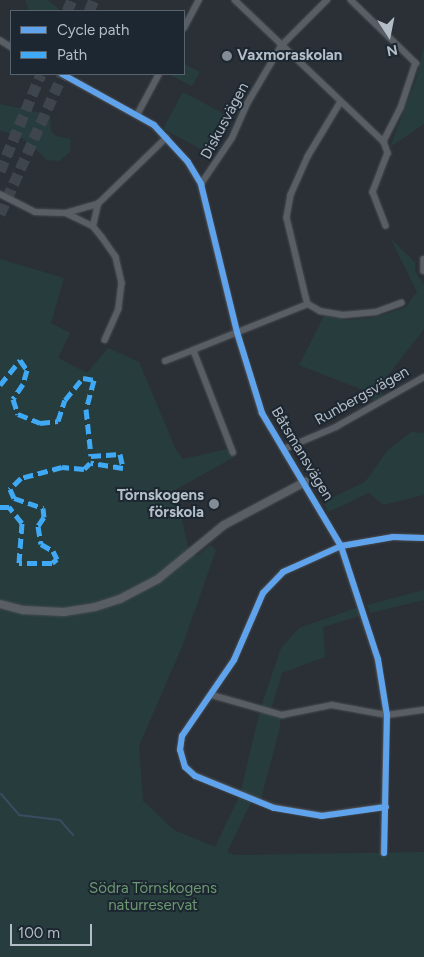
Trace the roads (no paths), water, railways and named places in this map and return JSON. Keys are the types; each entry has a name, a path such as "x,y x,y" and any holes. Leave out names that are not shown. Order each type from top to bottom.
{"street":[{"path":"185,26 199,0"},
{"path":"235,0 384,142 388,153 372,192 386,226"},
{"name":"Diskusvägen","path":"202,184 232,138 247,104 282,46 327,0"},
{"path":"351,0 416,63 401,108 384,142"},
{"name":"Båtsmansvägen","path":"64,75 154,125 202,184 237,332 262,413 305,482 341,546 378,659 387,715 384,853"},
{"path":"137,114 158,75"},
{"path":"308,304 286,218 291,195 308,157 341,102"},
{"path":"0,194 35,212 66,213 98,204 166,138"},
{"path":"93,226 98,204"},
{"path":"66,213 93,226 116,257 122,283 119,309 105,340"},
{"path":"424,259 424,271"},
{"path":"165,362 308,304 320,310 342,315 370,313 401,303"},
{"path":"193,350 234,453"},
{"name":"Runbergsvägen","path":"284,449 336,427 424,377"},
{"path":"0,604 23,610 75,611 120,599 158,578 224,524 305,482"},
{"path":"386,806 341,815 313,815 274,808 195,776 185,767 180,756 182,736 212,695 247,635 270,583 305,559 341,546 393,536 424,538"},
{"path":"212,695 282,715 332,705 387,715 424,710"}],"waterway":[{"path":"1,794 19,815 60,820 73,835"}],"tunnel":[{"path":"67,10 72,0"},
{"path":"89,10 94,0"},
{"path":"0,171 41,75"},
{"path":"0,214 63,75"}],"place":[{"name":"Vaxmoraskolan","path":"227,56"},
{"name":"Törnskogens förskola","path":"214,504"}],"park label":[{"name":"Södra Törnskogens naturreservat","path":"153,896"}]}
